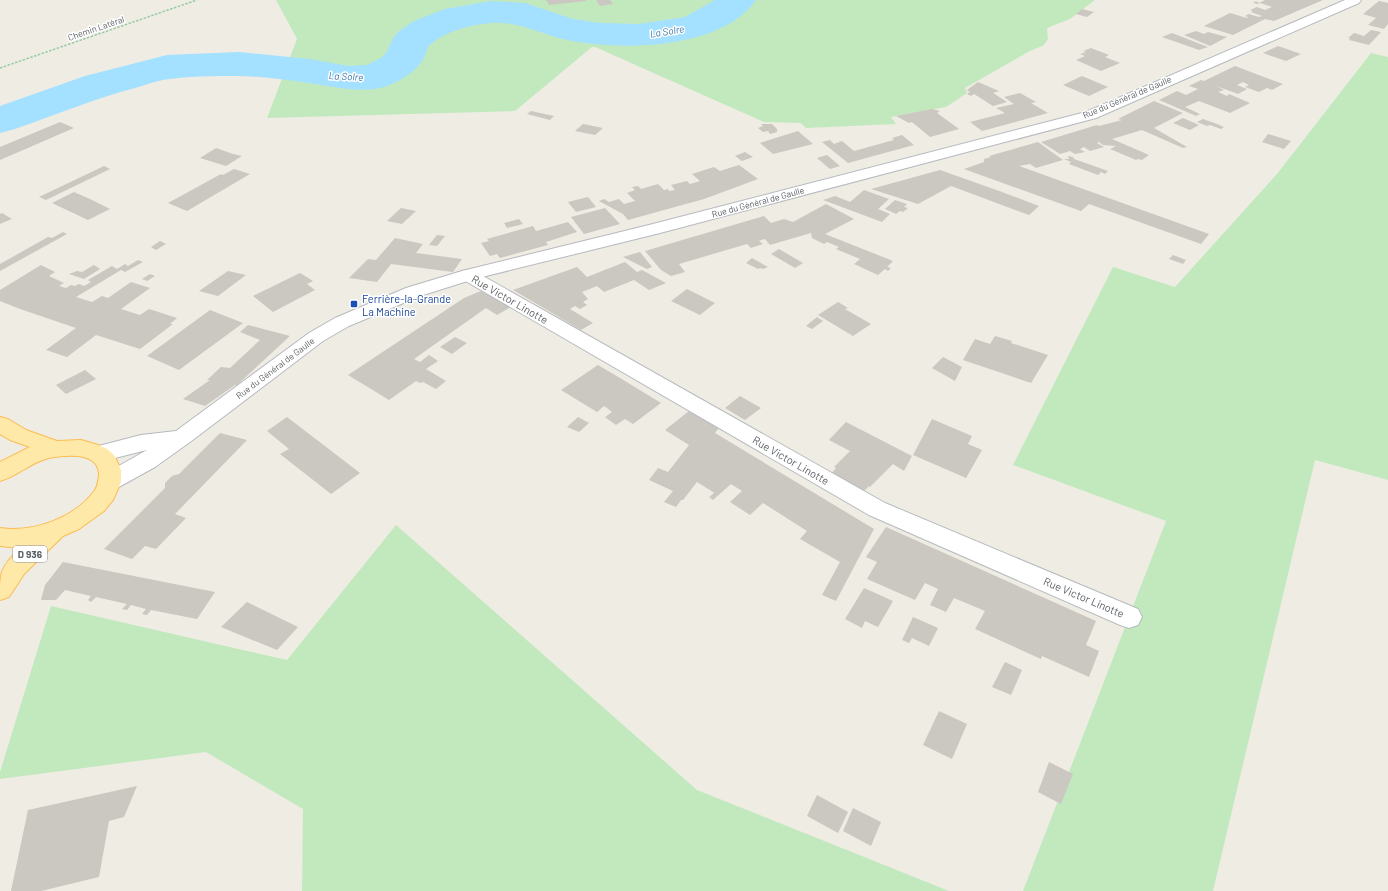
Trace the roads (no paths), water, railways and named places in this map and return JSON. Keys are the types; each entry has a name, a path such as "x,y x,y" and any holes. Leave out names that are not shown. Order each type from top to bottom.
{"main road":[{"path":"0,424 18,435 57,449"},
{"path":"0,473 23,459 40,452 74,447 99,454 107,462 110,472 109,482 103,496 91,509 75,521 56,531 33,538 12,539 0,537"},
{"name":"D 936","path":"2,583 15,567 56,531"}],"street":[{"name":"Rue du Général de Gaulle","path":"109,482 146,461 182,437 270,372 294,352 342,322 413,292 468,275 654,229 1091,115 1354,0"},
{"name":"Rue Victor Linotte","path":"468,275 877,509 1129,616"},
{"name":"Rue du Général de Gaulle","path":"99,454 142,443 182,437"}],"waterway":[{"name":"La Solre","path":"0,120 99,85 167,67 239,64 309,71 349,78 375,77 395,66 405,57 411,40 427,29 458,17 491,12 525,14 567,29 601,34 639,35 694,27 717,15 738,0"}],"place":[{"name":"Ferrière-la-Grande La Machine","path":"354,304"}]}
